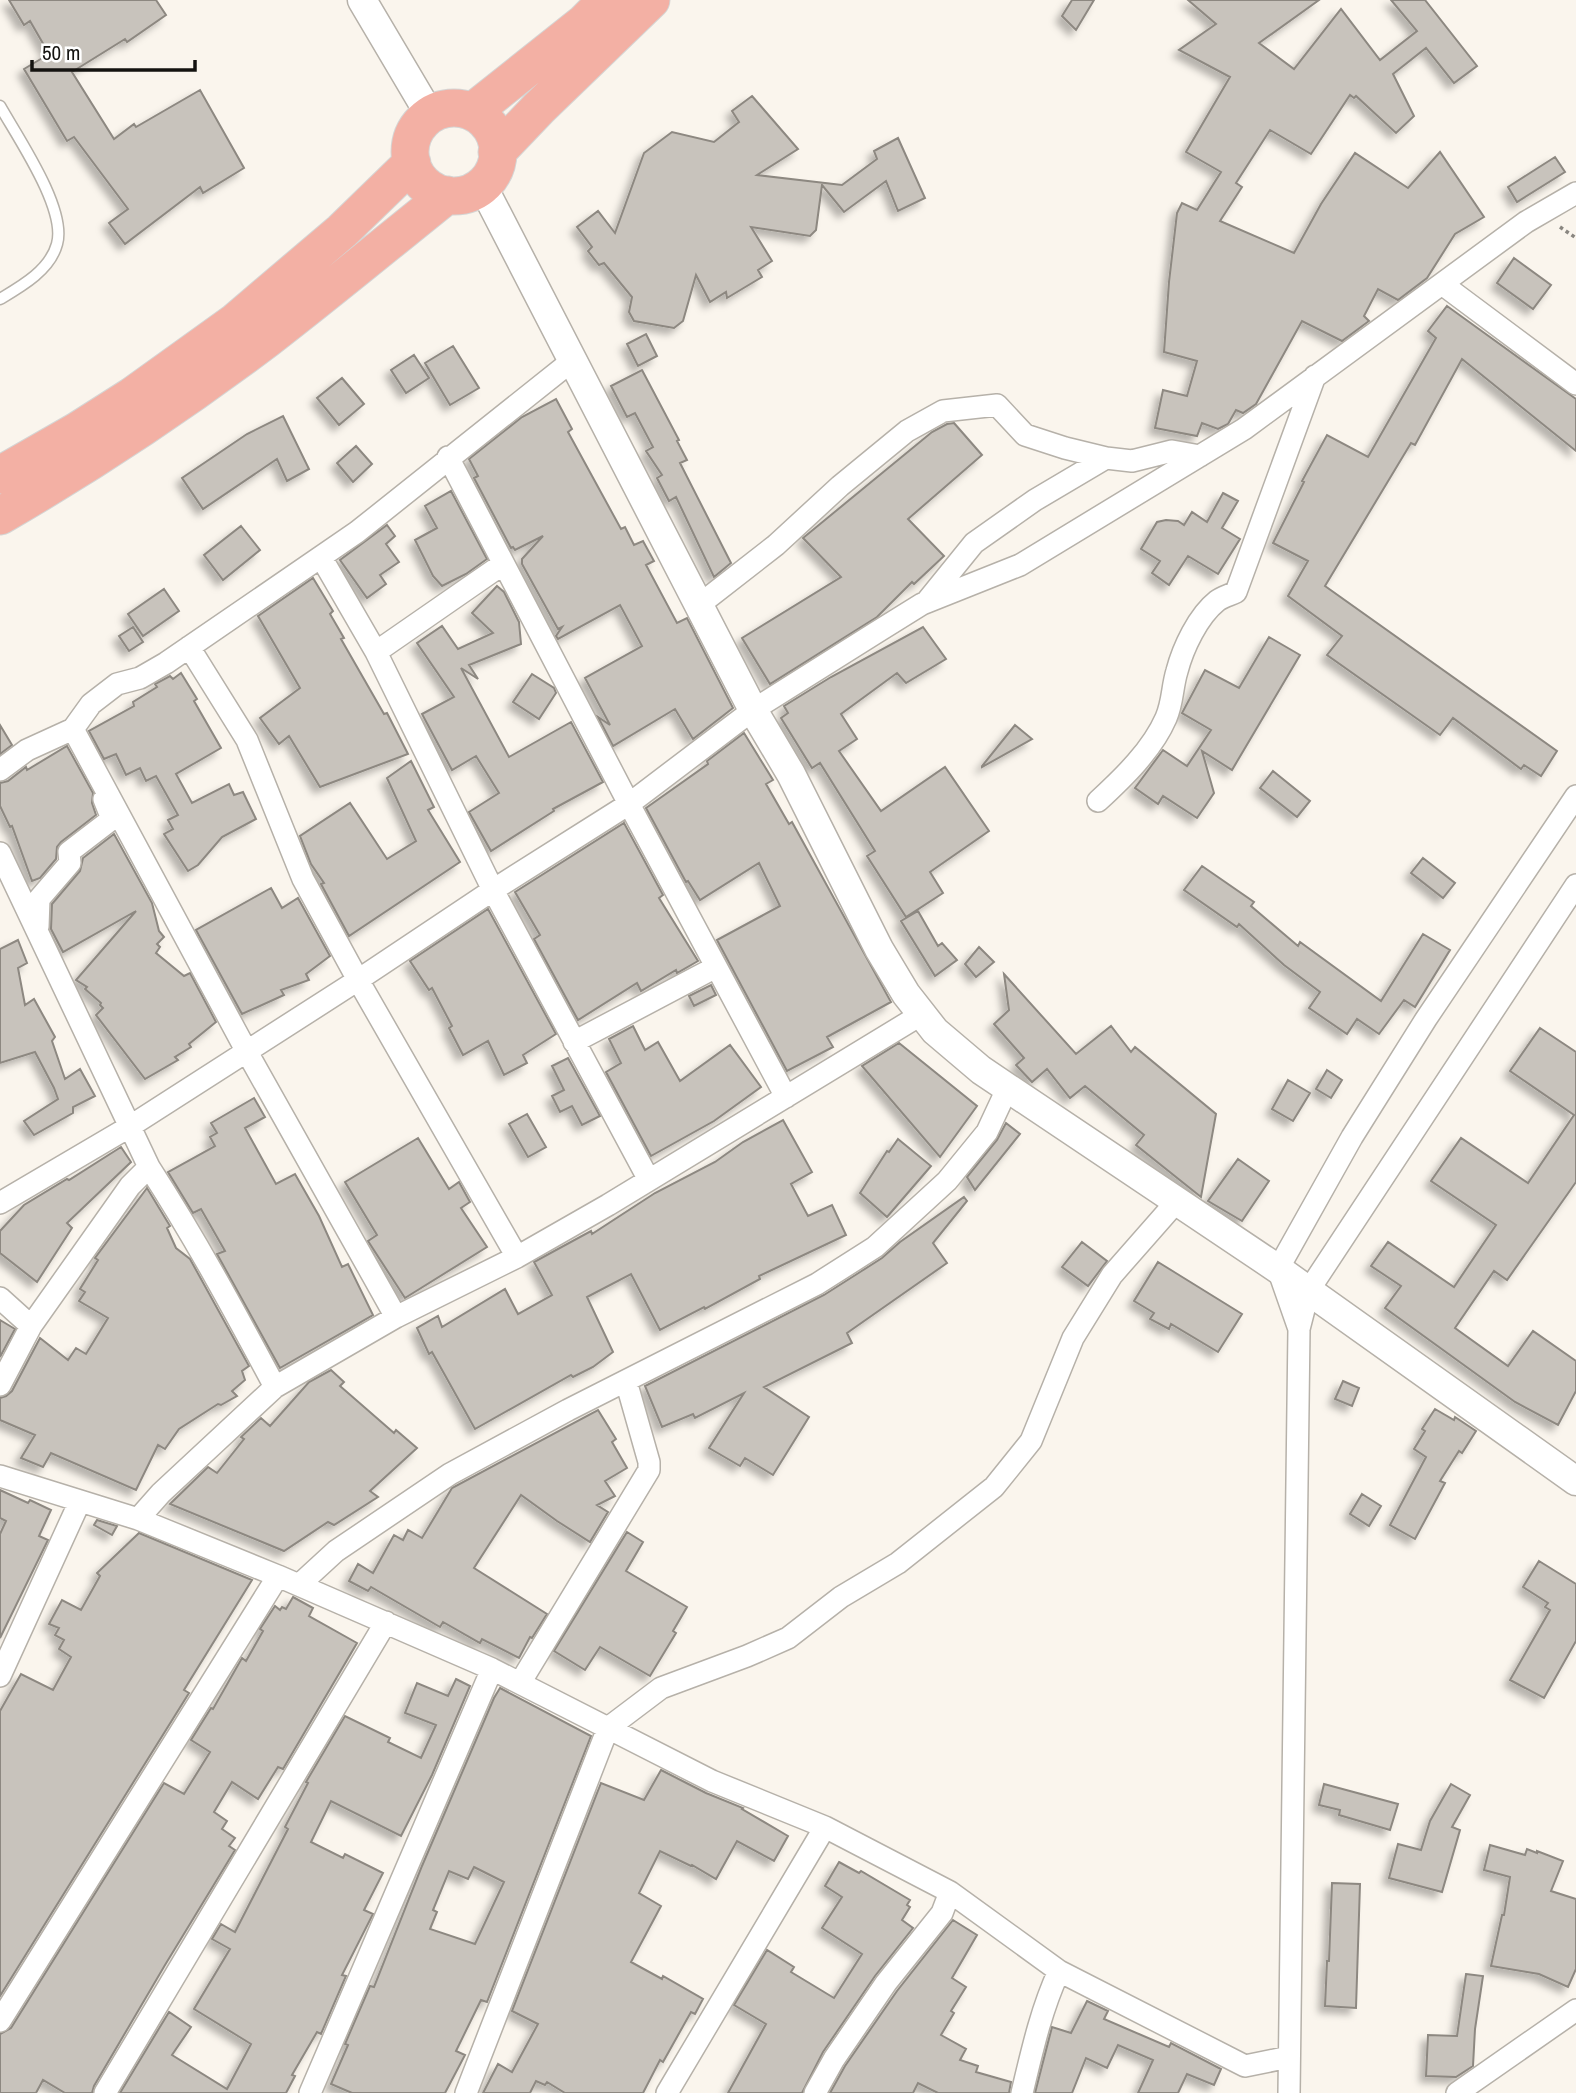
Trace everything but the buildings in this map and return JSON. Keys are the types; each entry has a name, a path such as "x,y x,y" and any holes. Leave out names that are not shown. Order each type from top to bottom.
{"highway":[{"path":"472,112 584,23 607,0"},
{"path":"497,152 651,0"},
{"path":"447,108 472,112 491,128 496,139 496,165 482,185 471,192 447,195 435,191 416,175 412,163 413,137 430,115 447,108"},
{"path":"0,475 78,431 132,396 235,322 342,231 412,163"},
{"path":"0,516 64,478 206,384 447,195"}],"street":[{"path":"362,0 430,115"},
{"path":"482,185 753,709 791,774 879,949 906,994 936,1031 982,1070 1309,1290 1576,1481"},
{"path":"0,1203 130,1127 629,804 753,709 926,603 1020,565 1244,429 1526,222 1576,193"},
{"path":"1442,284 1576,384"},
{"path":"0,770 27,750 73,729 91,704 117,684 140,678 189,647 357,532 573,360"},
{"path":"1098,801 1142,755 1165,720 1172,702 1176,672 1198,625 1216,601 1236,592 1315,376"},
{"path":"699,605 776,545 840,486 907,431 943,411 996,405 1025,435 1106,458 1132,461 1172,451 1200,456"},
{"path":"448,457 786,1097"},
{"path":"926,603 974,543 1035,500 1106,458"},
{"path":"321,556 376,652 493,890 649,1181"},
{"path":"376,652 503,564"},
{"path":"189,647 247,740 303,878 358,981 517,1257"},
{"path":"38,936 39,899 70,863 69,852 112,819 73,729"},
{"path":"73,729 247,1052 396,1317"},
{"path":"1299,1329 1278,1269 1352,1137 1404,1054 1576,796"},
{"path":"0,853 149,1167 179,1213 275,1387"},
{"path":"1289,2093 1299,1329 1309,1290 1576,885"},
{"path":"574,1042 716,967"},
{"path":"138,1519 179,1475 275,1387 396,1317 517,1257 649,1181 922,1014"},
{"path":"299,1585 336,1551 450,1474 817,1284 875,1247 955,1171 987,1132 1008,1087"},
{"path":"0,1385 31,1326 130,1186 149,1167"},
{"path":"466,2093 608,1728 661,1688 788,1638 841,1597 898,1563 994,1487 1031,1441 1073,1338 1112,1275 1179,1203"},
{"path":"0,1298 31,1326"},
{"path":"520,1683 649,1470 626,1381"},
{"path":"0,1476 138,1519 278,1576 492,1669 712,1781 825,1827 950,1892 1059,1971 1245,2066 1289,2057"},
{"path":"0,1676 80,1501"},
{"path":"0,2021 278,1576"},
{"path":"105,2093 386,1622"},
{"path":"310,2093 492,1669"},
{"path":"667,2093 825,1827"},
{"path":"815,2093 834,2059 886,1983 942,1913 950,1892"},
{"path":"1023,2093 1035,2038 1059,1971"},
{"path":"1457,2093 1576,2010"}],"lane":[{"path":"0,106 51,199 58,220 58,242 52,256 39,272 0,299"}]}
